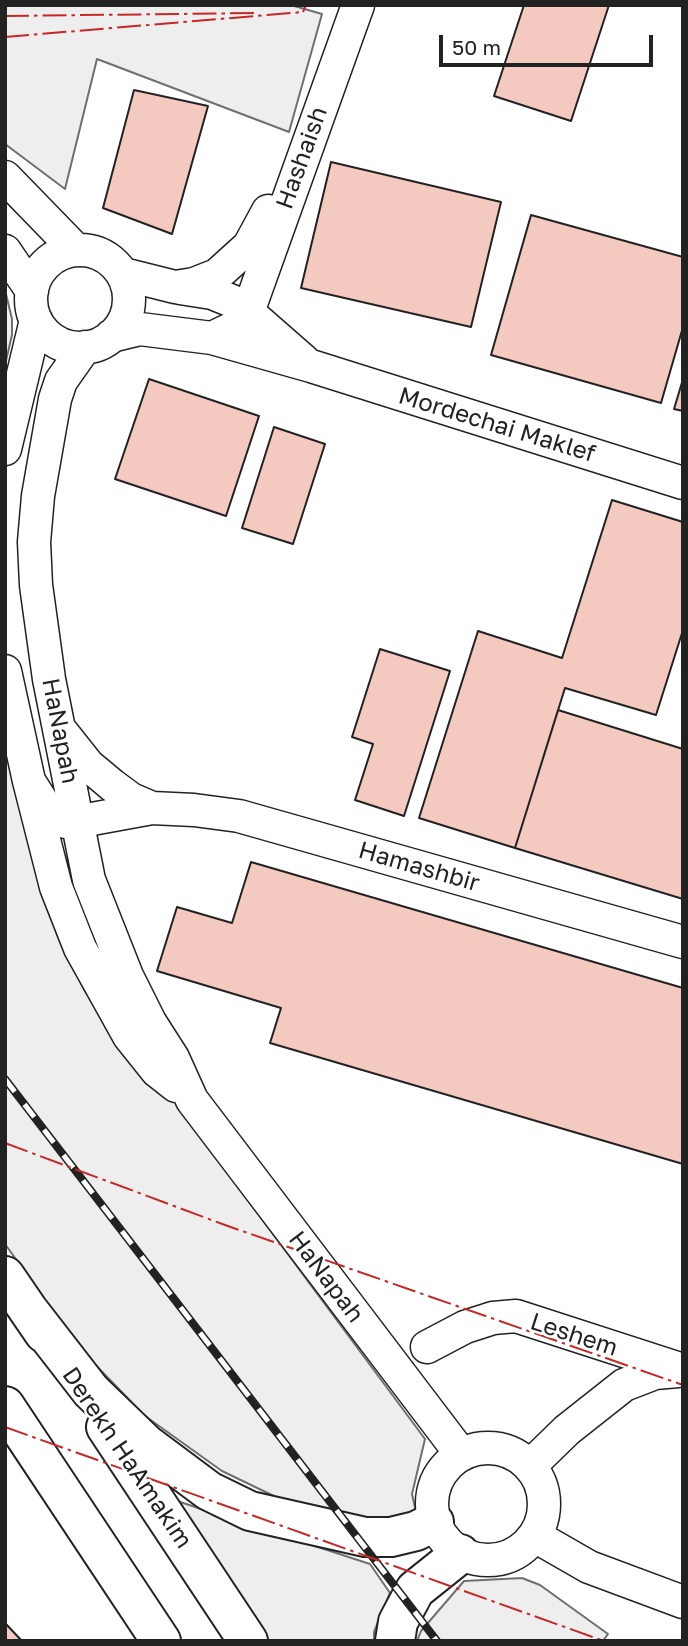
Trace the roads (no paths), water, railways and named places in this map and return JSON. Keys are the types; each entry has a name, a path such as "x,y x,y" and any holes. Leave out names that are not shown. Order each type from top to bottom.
{"highway":[{"name":"Derekh HaAmakim","path":"5,1276 248,1641"},
{"path":"29,1311 92,1391 146,1444 209,1491 250,1511 365,1537 391,1537 416,1531 434,1522"},
{"path":"5,1406 161,1641"},
{"path":"395,1641 398,1622 415,1590 460,1554"}],"street":[{"name":"Hashaish","path":"248,312 358,5"},
{"name":"Mordechai Maklef","path":"175,287 194,284 217,275 249,246 318,113"},
{"path":"5,177 76,250"},
{"path":"5,251 34,305 44,332 57,341 71,347 98,342 119,328 128,307 127,284 123,274 103,255 90,250 76,250 60,254 47,263 37,275 34,305 5,449"},
{"name":"Mordechai Maklef","path":"123,274 212,293 248,312 311,366"},
{"path":"212,338 233,328 248,312"},
{"name":"Mordechai Maklef","path":"98,342 140,329 212,338 311,366 683,483"},
{"name":"HaNapah","path":"98,342 66,373 55,399 38,496 34,542 36,585 58,727 89,880 113,946 144,1010 173,1058 192,1100"},
{"name":"HaNapah","path":"5,671 56,887 90,968 129,1036 157,1070 192,1100 461,1454"},
{"name":"Hamashbir","path":"58,727 88,765 131,799 152,808"},
{"path":"29,781 53,815 61,821 77,823"},
{"name":"Hamashbir","path":"77,823 152,808 239,816 683,942"},
{"name":"Leshem","path":"427,1347 466,1327 493,1318 516,1316 683,1371"},
{"name":"Leshem","path":"530,1466 567,1430 624,1385 655,1373 683,1371"},
{"path":"479,1448 498,1448 515,1454 530,1466 540,1481 545,1500 543,1518 535,1536 524,1548 501,1559 476,1560 460,1554 440,1535 431,1507 433,1491 448,1464 461,1454 479,1448"},
{"path":"535,1536 589,1567 683,1602"}],"railway":[{"path":"5,1079 437,1641"}]}
